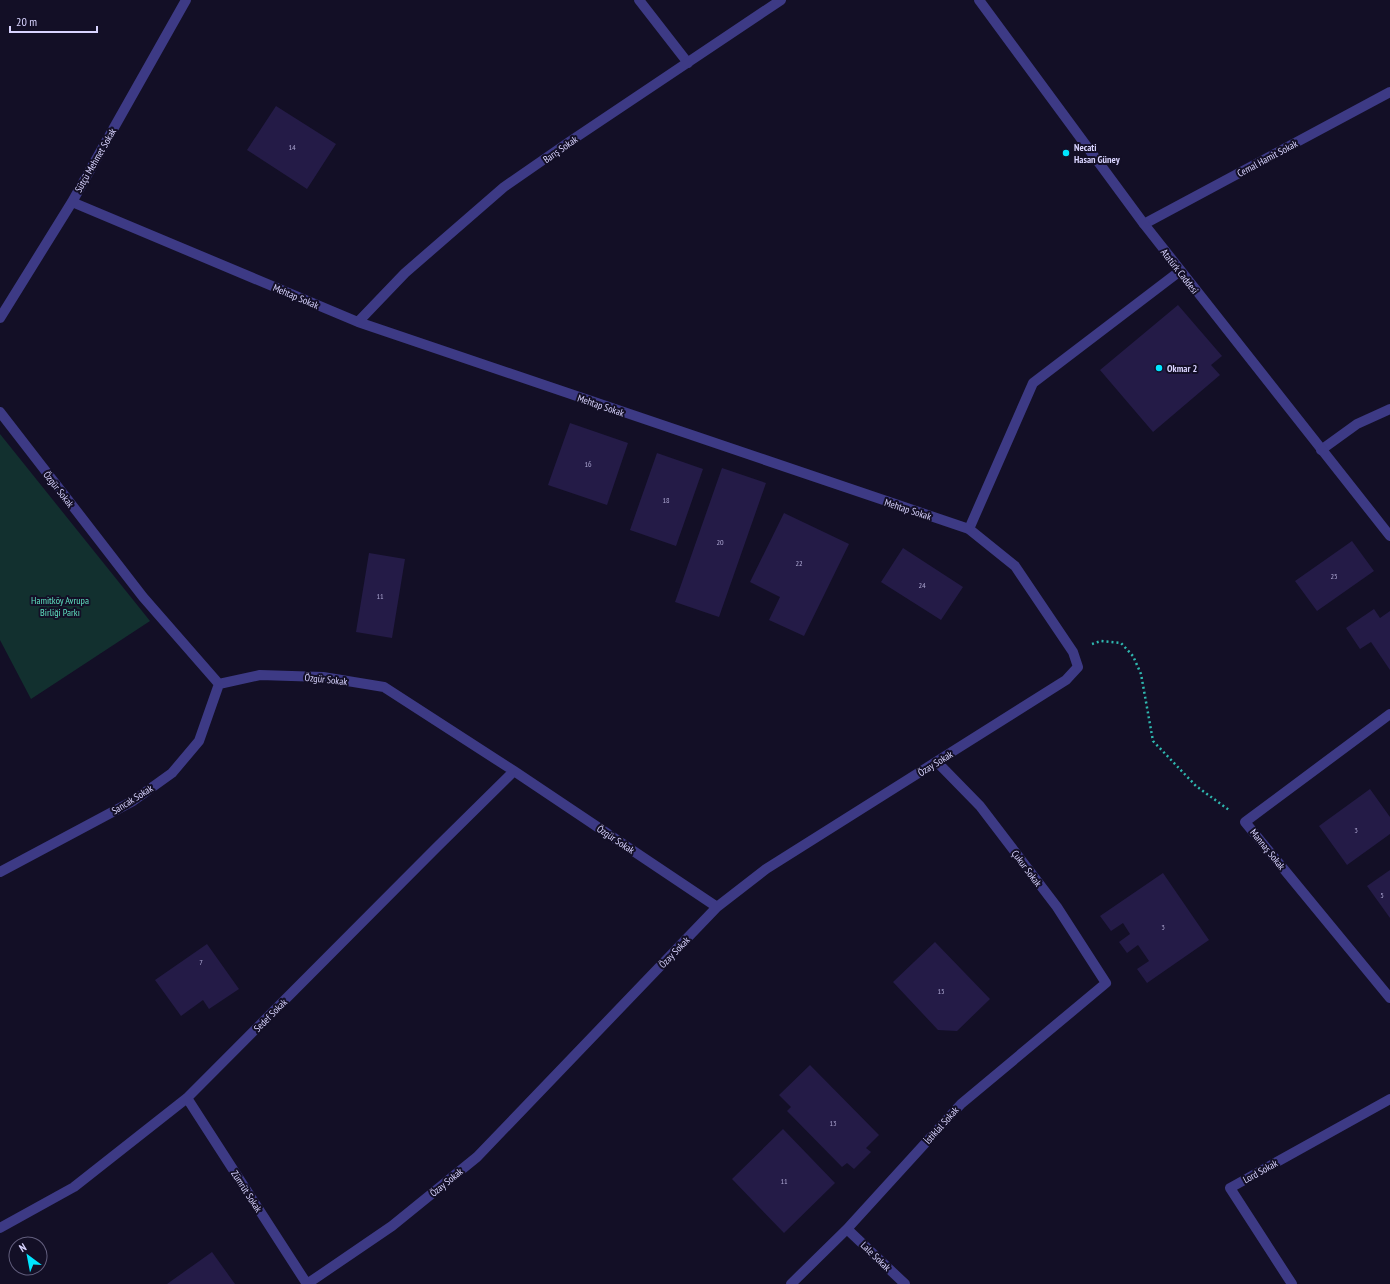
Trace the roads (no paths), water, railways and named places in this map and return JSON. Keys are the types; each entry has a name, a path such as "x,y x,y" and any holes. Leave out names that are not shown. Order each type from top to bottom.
{"street":[{"name":"Sütçü Mehmet Sokak","path":"0,318 72,202 186,0"},
{"path":"640,0 688,63"},
{"name":"Barış Sokak","path":"358,322 405,273 504,187 781,0"},
{"name":"Atatürk Caddesi","path":"980,0 1144,224 1390,536"},
{"name":"Cemal Hamit Sokak","path":"1144,224 1390,92"},
{"name":"Mehtap Sokak","path":"72,202 358,322 969,529 1015,566 1073,652 1078,667"},
{"path":"969,529 1033,383 1180,271"},
{"path":"1321,450 1357,424 1390,409"},
{"name":"Özgür Sokak","path":"0,412 143,597 219,684 260,675 323,677 384,687 514,771 717,907"},
{"name":"Özay Sokak","path":"307,1284 392,1226 477,1158 717,907 766,869 1066,680 1078,667"},
{"name":"Sancak Sokak","path":"0,872 133,801 172,773 199,741 219,684"},
{"name":"Mannaş Sokak","path":"1390,714 1246,822 1390,998"},
{"name":"Çukur Sokak","path":"937,762 980,806 1057,907 1106,983"},
{"name":"Sedef Sokak","path":"0,1228 74,1187 188,1098 437,846 514,771"},
{"name":"İstiklal Sokak","path":"792,1284 847,1229 961,1104 1106,983"},
{"name":"Zümrüt Sokak","path":"188,1098 307,1284"},
{"name":"Lord Sokak","path":"1292,1284 1230,1188 1390,1099"},
{"name":"Lale Sokak","path":"847,1229 905,1284"}],"place":[{"name":"Necati Hasan Güney","path":"1066,153"},
{"name":"Okmar 2","path":"1159,368"}],"park label":[{"name":"Hamitköy Avrupa Birliği Parkı","path":"60,606"}]}
